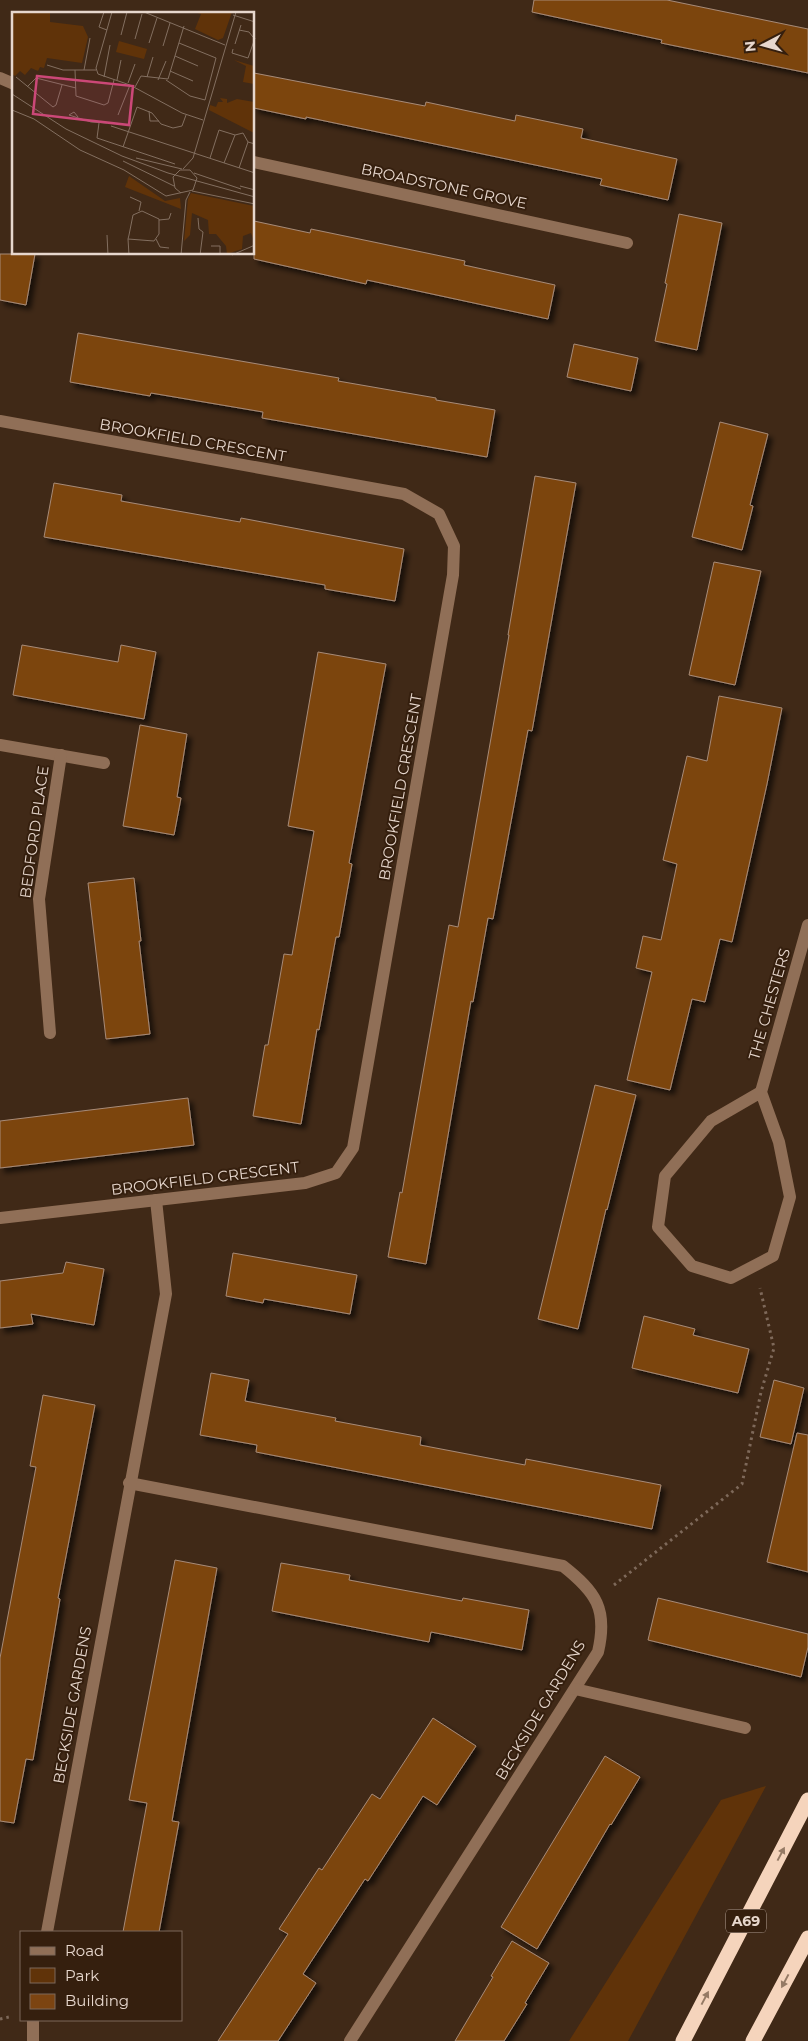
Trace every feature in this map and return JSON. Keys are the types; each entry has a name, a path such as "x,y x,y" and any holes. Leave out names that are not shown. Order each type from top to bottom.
{"highway":[{"name":"A69","path":"683,2041 808,1800"},
{"path":"753,2041 808,1938"}],"street":[{"path":"0,78 12,83"},
{"name":"BROADSTONE GROVE","path":"255,162 627,243"},
{"name":"BROOKFIELD CRESCENT","path":"0,422 404,494 439,514 454,546 453,575 353,1148 336,1173 305,1184 0,1218"},
{"name":"BEDFORD PLACE","path":"0,745 104,763"},
{"name":"BEDFORD PLACE","path":"50,1034 39,899 61,756"},
{"name":"THE CHESTERS","path":"760,1092 808,925"},
{"path":"760,1092 780,1142 790,1197 773,1256 731,1278 692,1266 658,1227 665,1176 712,1121 760,1092"},
{"name":"BECKSIDE GARDENS","path":"47,1931 129,1483 166,1294 156,1200"},
{"name":"BECKSIDE GARDENS","path":"129,1483 563,1566 584,1583 596,1600 602,1617 602,1635 598,1652 350,2041"},
{"path":"575,1689 745,1728"},
{"path":"32,2041 33,2021"}],"path":[{"path":"596,1600 742,1484 761,1392 774,1348 755,1266"}],"green space":[{"path":"766,1786 628,2041 569,2041 721,1800"}],"building":[{"path":"534,0 667,0 808,29 808,73 661,43 662,40 532,12"},
{"path":"255,73 425,106 426,102 515,121 516,115 583,129 581,138 677,159 668,200 600,185 602,179 306,117 306,119 255,108"},
{"path":"679,214 722,223 697,350 655,341"},
{"path":"255,221 310,233 311,229 465,261 464,265 555,285 548,319 367,280 366,284 254,259"},
{"path":"0,254 35,255 26,305 0,300"},
{"path":"78,333 339,378 338,381 495,410 487,457 262,418 263,412 151,393 150,396 70,382"},
{"path":"574,344 638,358 631,391 567,377"},
{"path":"720,422 768,434 750,505 753,506 742,550 692,537"},
{"path":"535,476 576,483 532,731 528,730 493,919 488,918 473,1002 471,1001 426,1264 388,1257 400,1192 402,1193 449,925 458,927"},
{"path":"54,483 122,495 121,501 240,522 241,518 404,549 395,601 325,589 325,585 44,537"},
{"path":"714,562 761,571 735,685 689,675"},
{"path":"22,645 118,662 121,645 156,652 144,719 13,695"},
{"path":"318,652 386,664 349,863 352,864 339,937 336,937 319,1030 317,1029 301,1124 253,1116 265,1045 268,1045 284,954 292,955 314,831 288,826"},
{"path":"719,696 782,708 732,942 720,939 705,1002 692,999 670,1090 627,1080 652,972 636,968 643,936 661,940 677,864 663,860 687,756 707,761"},
{"path":"140,725 187,734 177,797 181,798 174,835 123,826"},
{"path":"134,878 150,1034 106,1039 88,883"},
{"path":"595,1085 636,1095 606,1209 578,1329 538,1319"},
{"path":"188,1098 194,1145 0,1168 0,1121"},
{"path":"233,1253 357,1275 350,1314 264,1299 263,1303 226,1296"},
{"path":"66,1262 104,1269 94,1325 31,1314 33,1324 0,1328 0,1281 63,1273"},
{"path":"644,1316 695,1329 693,1335 749,1349 738,1393 632,1368"},
{"path":"211,1373 249,1380 245,1401 336,1418 335,1421 421,1437 420,1445 525,1465 526,1459 661,1485 652,1529 256,1452 257,1445 200,1435"},
{"path":"774,1380 804,1388 791,1444 760,1437"},
{"path":"43,1395 95,1405 58,1598 60,1599 33,1760 26,1759 14,1823 0,1821 0,1658 36,1467 30,1466"},
{"path":"797,1433 808,1435 808,1572 767,1562"},
{"path":"175,1560 217,1568 172,1821 179,1822 159,1931 123,1931 147,1803 129,1800"},
{"path":"281,1563 350,1575 349,1580 462,1601 463,1598 529,1610 522,1650 431,1632 429,1642 272,1611"},
{"path":"658,1598 808,1634 808,1647 801,1677 648,1640"},
{"path":"433,1718 476,1746 437,1805 423,1796 368,1881 365,1879 303,1974 316,1983 278,2041 218,2041 288,1934 279,1929 319,1868 322,1870 372,1794 380,1799"},
{"path":"605,1756 640,1777 610,1824 537,1949 501,1927"},
{"path":"512,1941 549,1963 525,2003 527,2004 504,2041 455,2041 493,1977 491,1976"}]}
